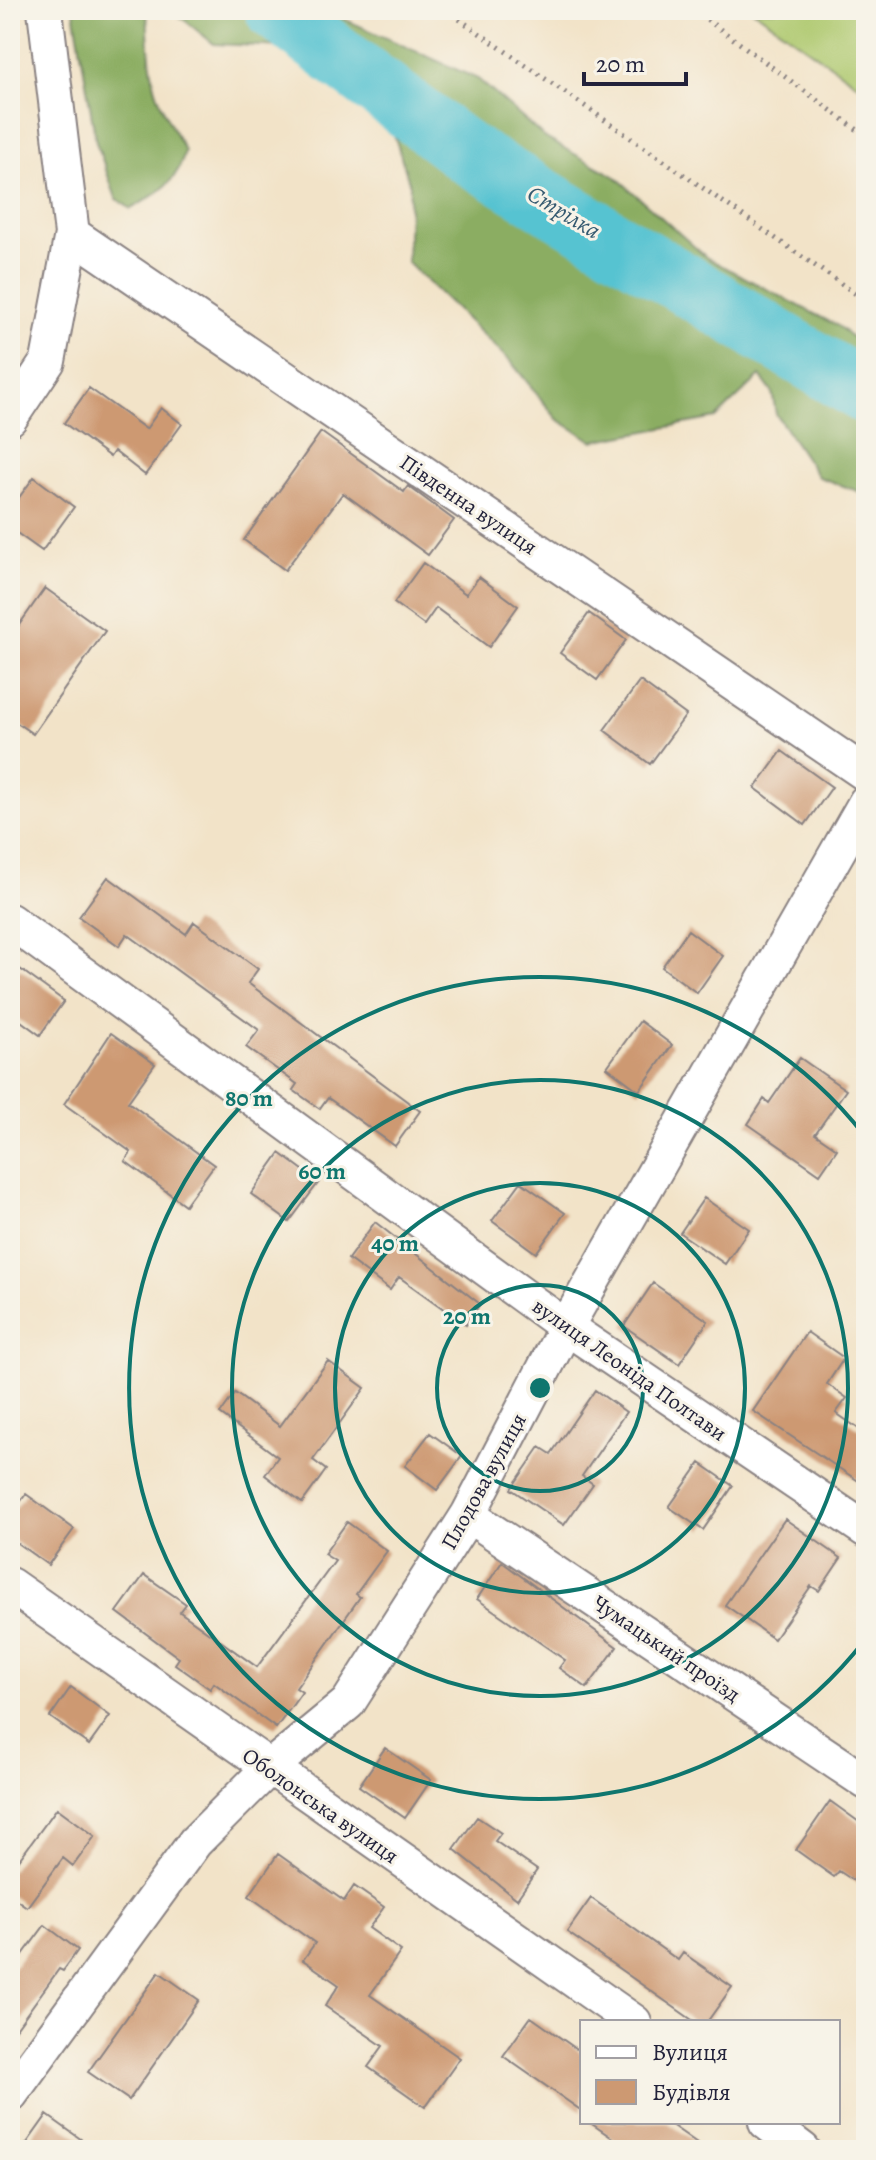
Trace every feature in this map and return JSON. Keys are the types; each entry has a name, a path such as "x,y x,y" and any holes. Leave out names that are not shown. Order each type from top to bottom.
{"street":[{"path":"10,418 48,361 72,234 45,10"},
{"name":"Південна вулиця","path":"72,234 866,774"},
{"name":"Плодова вулиця","path":"10,2095 195,1842 268,1769 348,1703 468,1515 566,1327 866,802"},
{"name":"вулиця Леоніда Полтави","path":"10,921 566,1327 866,1530"},
{"name":"Чумацький проїзд","path":"468,1515 866,1782"},
{"name":"Оболонська вулиця","path":"10,1585 268,1769 631,2020"},
{"path":"769,2124 803,2150"}],"path":[{"path":"446,10 866,301"},
{"path":"694,10 866,136"}],"green space":[{"path":"74,10 147,10 154,84 165,114 185,151 172,179 131,209 116,198 96,142"},
{"path":"172,10 334,10 344,19 478,79 544,137 616,177 707,258 838,326 866,348 866,494 818,477 776,414 772,392 760,376 716,418 593,441 557,419 512,363 407,262 410,185 392,128 355,91 305,55 285,47 214,44"},
{"path":"753,10 866,10 866,90"}],"building":[{"path":"89,388 146,429 161,408 182,424 145,475 114,451 110,457 64,423"},
{"path":"321,432 404,492 408,486 454,520 428,555 343,493 285,570 244,540"},
{"path":"34,477 74,507 42,551 10,528 10,510"},
{"path":"423,563 466,594 479,577 518,606 489,647 436,608 424,625 394,603"},
{"path":"45,588 105,631 33,734 10,718 10,638"},
{"path":"589,613 626,640 597,680 560,653"},
{"path":"640,681 686,715 650,764 604,730"},
{"path":"782,751 832,787 805,825 755,788"},
{"path":"108,877 186,934 194,922 258,969 248,983 420,1111 395,1146 328,1098 320,1109 293,1090 297,1084 246,1047 259,1030 127,934 119,946 79,917"},
{"path":"688,930 723,956 697,993 662,967"},
{"path":"20,969 64,1001 40,1035 10,1013 10,983"},
{"path":"640,1021 672,1045 639,1091 607,1067"},
{"path":"111,1033 155,1064 128,1102 214,1165 185,1205 125,1161 131,1152 64,1104"},
{"path":"800,1058 846,1090 815,1134 837,1149 820,1174 748,1124 764,1099 769,1103"},
{"path":"280,1153 319,1182 289,1222 251,1194"},
{"path":"521,1182 565,1213 536,1253 492,1221"},
{"path":"704,1198 749,1229 725,1264 680,1233"},
{"path":"375,1222 480,1304 466,1325 399,1277 390,1290 348,1259"},
{"path":"653,1283 708,1321 679,1364 624,1326"},
{"path":"807,1332 844,1358 827,1384 847,1398 836,1413 866,1434 866,1486 753,1411"},
{"path":"328,1361 365,1388 313,1460 326,1470 302,1503 265,1475 278,1457 220,1414 235,1393 280,1426"},
{"path":"595,1390 626,1412 582,1476 593,1484 564,1525 511,1489 540,1447 551,1454"},
{"path":"430,1433 462,1456 437,1490 405,1466"},
{"path":"700,1463 733,1486 703,1530 669,1507"},
{"path":"26,1494 74,1529 48,1565 10,1538 10,1516"},
{"path":"785,1519 841,1558 819,1591 811,1586 774,1639 725,1605"},
{"path":"347,1522 387,1551 356,1594 360,1597 296,1688 302,1692 276,1728 214,1683 210,1689 175,1664 179,1658 117,1612 144,1575 186,1604 180,1612 257,1667 335,1561 324,1554"},
{"path":"502,1562 617,1647 587,1688 559,1668 565,1660 477,1599"},
{"path":"71,1687 110,1716 89,1745 50,1717"},
{"path":"385,1748 431,1780 405,1818 359,1786"},
{"path":"830,1801 866,1827 866,1889 839,1871 834,1877 796,1850"},
{"path":"57,1808 95,1836 73,1866 63,1858 27,1907 10,1895 10,1872"},
{"path":"477,1817 501,1833 495,1841 537,1870 517,1899 454,1849"},
{"path":"278,1854 344,1901 354,1886 384,1907 369,1928 401,1951 370,1995 460,2058 425,2107 368,2067 383,2046 325,2006 339,1985 303,1960 315,1943 249,1896"},
{"path":"591,1898 678,1960 683,1953 732,1987 708,2020 692,2020 567,1932"},
{"path":"45,1925 78,1950 63,1971 59,1969 10,2037 10,1972"},
{"path":"159,1972 199,2000 129,2100 88,2072"},
{"path":"531,2017 580,2052 580,2110 503,2056"},
{"path":"47,2115 96,2150 22,2150"},
{"path":"592,2124 670,2124 707,2150 630,2150"}],"waterway":[{"name":"Стрілка","path":"276,10 468,154 866,393"}]}
